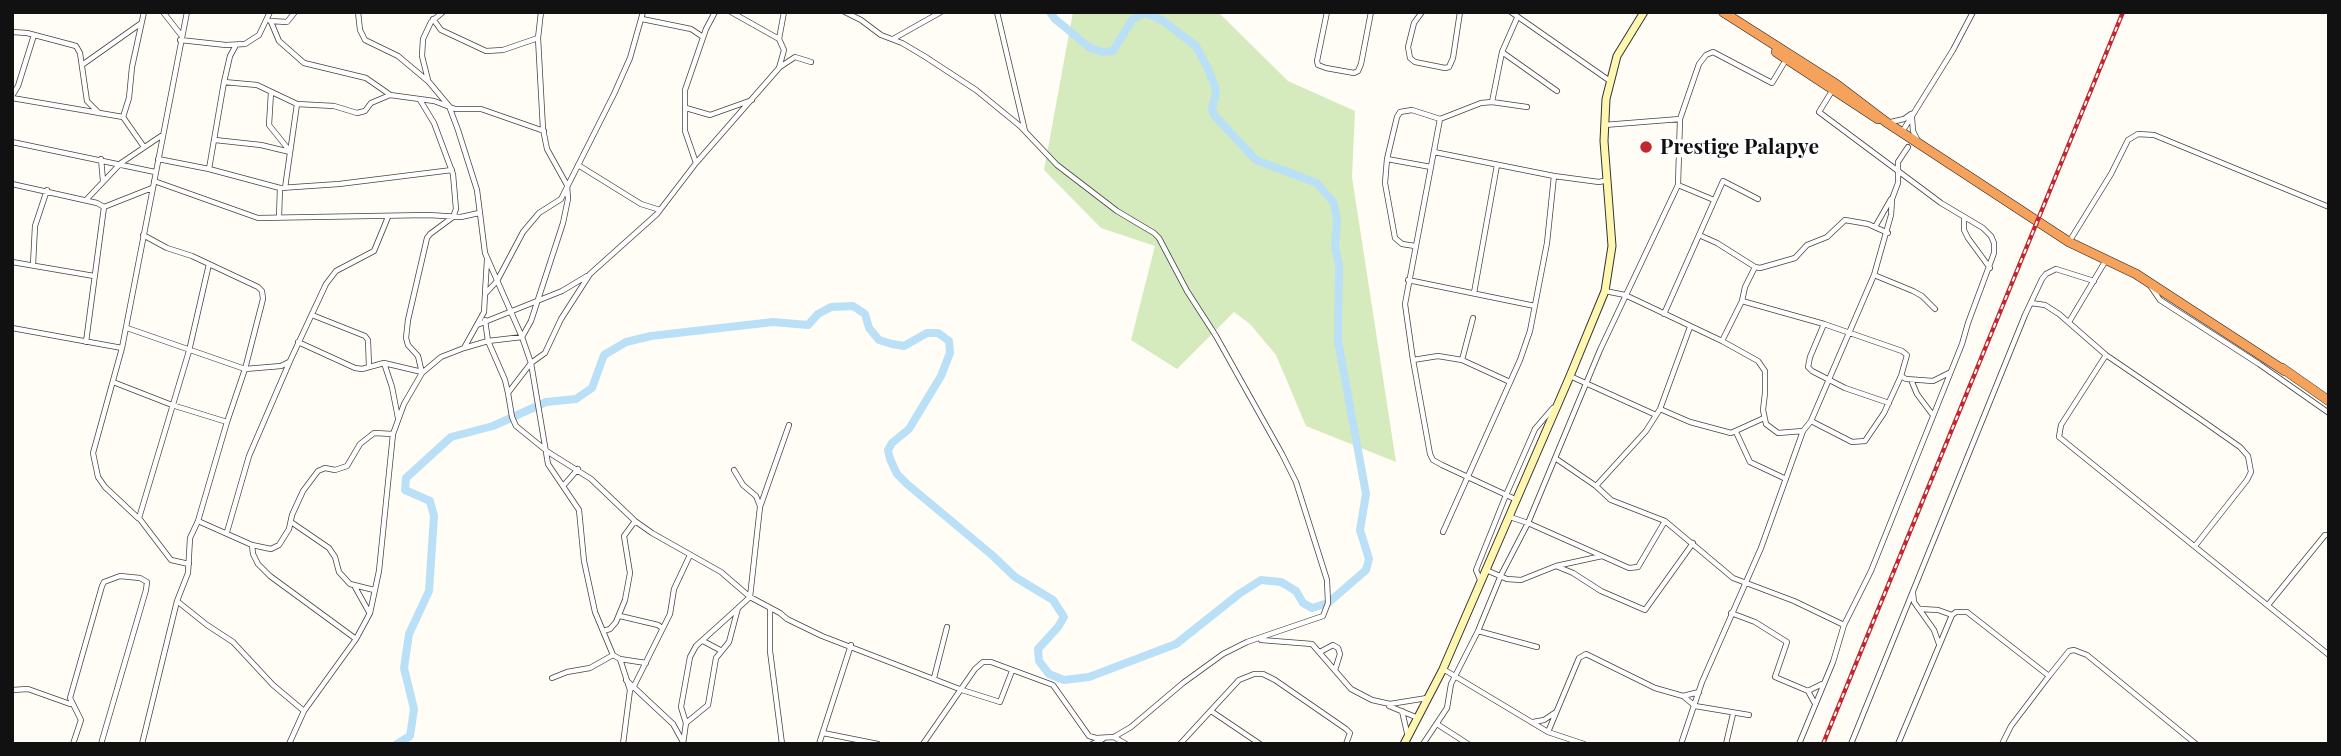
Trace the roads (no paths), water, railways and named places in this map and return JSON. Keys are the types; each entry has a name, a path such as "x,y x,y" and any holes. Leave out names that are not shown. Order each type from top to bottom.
{"highway":[{"path":"1739,12 1753,30"},
{"path":"1722,14 1753,30 1788,57"},
{"path":"1722,14 1834,87 1866,113 1918,142 2069,242 2160,284 2184,299 2329,401"},
{"path":"2136,274 2285,371"}],"street":[{"path":"144,147 124,117 145,12"},
{"path":"163,12 181,38 226,45 245,44 259,35 270,21"},
{"path":"187,12 127,328 93,453 94,465 104,487 139,518 171,560 189,564"},
{"path":"270,12 270,21 279,41 303,63 366,78 390,95 419,99 457,110 474,108 494,112 544,131"},
{"path":"270,21 287,22 295,12"},
{"path":"358,12 360,30 365,40 398,56 429,82 449,106 477,190 487,259 484,312 488,341 505,380 509,408 516,426 544,449 578,469 635,521 731,579 750,597 810,631 1000,702 1012,671"},
{"path":"429,82 421,50 433,19 443,12"},
{"path":"289,744 304,711 356,639 370,613 380,558 393,434 404,404 422,373 441,357 488,341 522,337 538,300 568,200 567,185 547,149 544,131 538,38 541,12"},
{"path":"696,163 685,131 685,90 703,37 715,12"},
{"path":"731,12 779,39"},
{"path":"779,68 783,50 779,39 784,12"},
{"path":"845,12 924,56 975,90 999,108 1057,165 1100,199 1159,238 1292,475 1327,580 1326,611 1323,616 1223,654 1131,727 1114,737 1088,736 1053,685 991,662 983,662 975,669 922,744"},
{"path":"892,40 941,12"},
{"path":"997,12 1025,132"},
{"path":"1327,12 1318,65 1354,73 1358,72 1361,64 1371,12"},
{"path":"1422,12 1414,23 1408,47 1410,58 1415,62 1445,68 1449,67 1453,58 1460,12"},
{"path":"1511,12 1610,81"},
{"path":"1406,740 1443,669 1605,291 1612,246 1604,125 1610,81 1623,44 1644,12"},
{"path":"1902,132 1953,51 1973,12"},
{"path":"485,294 497,281 523,232 539,213 561,199 614,94 630,58 643,15 688,29 703,37"},
{"path":"1492,102 1502,52 1517,18"},
{"path":"433,19 441,30 486,51 503,50 538,38"},
{"path":"82,65 141,23"},
{"path":"12,32 76,46 88,101 99,113"},
{"path":"34,35 12,97 124,117"},
{"path":"226,45 230,56"},
{"path":"209,169 224,82 230,56 236,45"},
{"path":"783,50 811,62"},
{"path":"1502,52 1557,91"},
{"path":"1423,744 1447,708 1449,690 1478,631 1501,575 1528,523 1625,295 1632,286 1678,185 1680,119 1699,64 1713,52 1772,83 1788,57"},
{"path":"475,326 562,291 590,274 660,210 696,163 779,68 795,57"},
{"path":"224,82 257,85 297,104 334,106 362,113 371,103 390,95"},
{"path":"1799,744 1833,662 1844,625 1871,570 1950,372 1990,268 1994,243 1983,228 1941,203 1819,112 1834,87"},
{"path":"271,92 269,125 290,152"},
{"path":"419,99 433,123 452,170 455,202 453,217 427,239 411,308 406,338 408,345 418,356 422,373"},
{"path":"686,108 710,115 752,100"},
{"path":"1415,246 1398,242 1391,226 1385,183 1387,159 1400,112 1412,110 1440,119 1472,105 1492,102 1527,107"},
{"path":"279,217 297,104"},
{"path":"1886,122 1905,119 1913,113"},
{"path":"1913,113 1913,131 1918,142"},
{"path":"1440,119 1405,304 1430,454 1437,462 1517,500"},
{"path":"1604,125 1680,119"},
{"path":"2069,242 2111,174 2127,140 2138,134 2154,135 2329,207"},
{"path":"86,200 121,163 162,135"},
{"path":"215,140 261,145 290,152"},
{"path":"12,142 155,172"},
{"path":"1875,227 1896,190 1898,162 1908,147"},
{"path":"1434,152 1554,176 1599,182 1608,180"},
{"path":"101,159 103,182"},
{"path":"158,159 282,188 452,170"},
{"path":"1387,159 1431,167"},
{"path":"578,165 642,204 660,210"},
{"path":"1474,293 1497,165"},
{"path":"1443,532 1524,348 1547,243 1554,176"},
{"path":"1664,314 1714,200 1726,180 1758,199"},
{"path":"12,184 47,190 104,206 153,184 252,217 467,217 480,213"},
{"path":"1678,185 1714,200"},
{"path":"33,265 35,226 47,190"},
{"path":"1681,744 1731,613 1761,548 1803,431 1811,421 1874,275 1888,233 1892,199"},
{"path":"86,342 104,206"},
{"path":"227,532 249,456 326,284 336,271 375,249 388,216"},
{"path":"1964,217 1964,230 1968,238 1990,268"},
{"path":"1699,235 1755,267 1795,258 1807,245 1827,237 1845,220 1850,219 1888,233"},
{"path":"142,744 177,601 189,564 190,538 198,521 245,369 263,299 262,291 258,287 143,235"},
{"path":"487,259 531,363 548,464 579,510 590,595 603,631 613,655 620,659 646,663"},
{"path":"2069,322 2107,259"},
{"path":"12,262 94,276"},
{"path":"139,518 189,351 209,264"},
{"path":"1722,341 1755,267"},
{"path":"1851,744 2031,303 2046,274 2056,269 2064,270 2094,281"},
{"path":"508,393 531,363 545,353 561,319 590,274"},
{"path":"1874,275 1922,296 1935,309"},
{"path":"1408,280 1535,306"},
{"path":"2149,283 2160,300 2329,413"},
{"path":"1605,291 1625,295 1722,341 1762,365 1766,384 1763,418 1766,425 1778,433 1803,431"},
{"path":"1742,301 1824,324 1907,355 1901,376 1870,436 1859,443 1843,439 1811,421"},
{"path":"2031,303 2045,305 2106,355 2220,433 2248,456 2251,472 2247,480 2195,546"},
{"path":"464,348 484,312"},
{"path":"312,315 365,336 368,340 369,367"},
{"path":"1462,360 1473,318"},
{"path":"1824,324 1808,364 1812,372 1845,388 1889,402"},
{"path":"1596,486 1646,431 1658,412 1690,327"},
{"path":"12,328 122,348"},
{"path":"127,328 245,369 281,366 290,361"},
{"path":"298,342 355,368 362,369 384,363 422,373"},
{"path":"2106,355 2061,425 2059,437 2329,654"},
{"path":"1413,360 1438,356 1462,360 1510,382"},
{"path":"384,363 398,419"},
{"path":"1901,376 1912,382 1933,381 1950,372"},
{"path":"1570,376 1658,412 1690,422 1736,432 1763,418"},
{"path":"113,382 172,405 227,422"},
{"path":"1912,382 1917,394 1932,414"},
{"path":"1481,582 1476,569 1506,495 1535,429 1559,403"},
{"path":"683,743 686,723 681,707 690,657 702,640 750,597 760,507 789,425"},
{"path":"1736,432 1750,462 1786,480"},
{"path":"198,521 252,545 271,549 277,547 291,522 303,491 318,471 347,466 360,444 373,433 393,434"},
{"path":"1555,458 1596,486 1611,500 1665,521 1726,572 1744,583 1794,601 1844,625"},
{"path":"564,485 578,469"},
{"path":"734,470 743,485 757,496 760,507"},
{"path":"1510,517 1604,555 1629,568 1638,567 1665,521"},
{"path":"603,631 613,626 620,616 630,573 624,536 635,521"},
{"path":"291,522 329,548 339,572 350,584 374,590"},
{"path":"2268,605 2325,535 2329,535"},
{"path":"1556,566 1645,610 1693,544"},
{"path":"252,545 258,564 270,576 356,639"},
{"path":"623,744 632,688 672,608 674,589 690,555"},
{"path":"1486,570 1507,579 1521,580 1556,566 1604,555"},
{"path":"74,744 81,720 71,705 70,698 104,582 120,576 144,579 147,582 146,590 101,744"},
{"path":"355,587 370,613"},
{"path":"1913,593 1914,602 1934,630 1939,645"},
{"path":"177,601 233,642 273,685 304,711"},
{"path":"686,723 708,705 716,659 720,650 729,642 738,608"},
{"path":"770,609 770,652 782,744"},
{"path":"1919,609 1938,610 1952,615"},
{"path":"1898,744 1952,615 1956,612 1967,612 2049,676"},
{"path":"1731,613 1755,622 1787,642 1774,677 1808,691 1815,704"},
{"path":"620,616 662,628"},
{"path":"934,678 947,627"},
{"path":"1478,631 1537,647"},
{"path":"1257,639 1309,643 1357,693 1419,718"},
{"path":"702,640 720,650"},
{"path":"820,744 851,645"},
{"path":"1320,652 1333,645 1338,648 1340,654 1335,670"},
{"path":"2002,744 2011,726 2069,651 2080,651 2196,744"},
{"path":"1548,732 1579,658 1586,653 1655,688 1683,696 1695,706 1749,715"},
{"path":"552,678 590,668 613,655"},
{"path":"620,659 626,679 632,688 673,724 683,743"},
{"path":"1443,669 1529,722 1548,732 1584,744"},
{"path":"1180,744 1238,680 1254,674 1263,674 1275,680 1346,729 1350,733 1346,744"},
{"path":"1808,691 1824,683"},
{"path":"12,690 28,689 71,705"},
{"path":"1683,696 1699,692"},
{"path":"1385,704 1429,697"},
{"path":"1401,710 1406,740"},
{"path":"1211,711 1260,744"},
{"path":"1529,722 1544,720 1557,711"},
{"path":"1726,744 1733,714"},
{"path":"1437,724 1468,744"},
{"path":"823,733 878,744"},
{"path":"1114,737 1126,744"},
{"path":"1092,744 1103,738"}],"waterway":[{"path":"397,744 410,736 414,709 404,668 409,634 429,591 434,516 430,501 405,490 406,478 451,437 493,426 546,402 576,399 592,388 604,355 626,342 651,336 773,322 808,325 818,314 831,307 853,306 865,314 869,328 879,340 904,346 927,333 938,333 949,341 950,353 941,376 909,429 892,443 888,450 890,459 897,474 907,484 1015,577 1053,600 1064,617 1038,649 1039,661 1049,674 1064,680 1089,677 1176,644 1261,580 1281,582 1296,591 1303,603 1312,608 1328,603 1366,570 1369,559 1360,530 1366,494 1338,341 1339,266 1335,246 1337,221 1334,203 1317,183 1256,160 1214,115 1212,109 1215,86 1196,46 1162,20 1146,13 1138,16 1132,20 1113,51 1103,52 1090,48 1050,12"}],"railway":[{"path":"1823,744 2123,12"}],"place":[{"name":"Prestige Palapye","path":"1646,147"}]}
